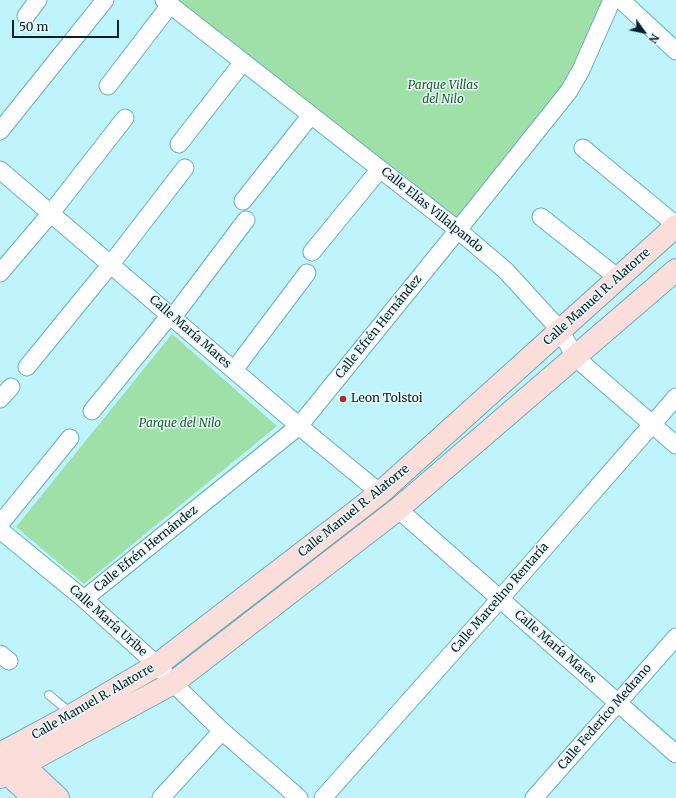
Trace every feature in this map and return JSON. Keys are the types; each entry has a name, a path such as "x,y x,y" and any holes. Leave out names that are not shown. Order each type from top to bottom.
{"street":[{"path":"26,16 38,0"},
{"path":"0,131 105,0"},
{"name":"Calle Efrén Hernández","path":"84,599 299,426 569,91 581,70 612,0"},
{"path":"621,0 676,51"},
{"path":"108,86 167,2"},
{"name":"Calle Elías Villalpando","path":"167,2 458,230 506,272 560,330 576,357 676,445"},
{"path":"179,144 243,62"},
{"path":"243,202 311,115"},
{"path":"0,273 51,213 125,118"},
{"path":"582,148 676,226"},
{"path":"27,367 111,264 185,168"},
{"path":"312,252 380,169"},
{"name":"Calle María Mares","path":"0,170 299,426 380,493"},
{"path":"541,217 618,278"},
{"path":"92,410 171,316 246,220"},
{"name":"Calle Manuel R. Alatorre","path":"5,763 72,715 157,665 380,493 676,226"},
{"name":"Calle Manuel R. Alatorre","path":"5,763 173,683 398,509 676,270"},
{"path":"234,370 307,273"},
{"name":"Calle Marcelino Rentaría","path":"323,798 500,599 676,397"},
{"path":"0,524 70,438"},
{"name":"Calle María Mares","path":"398,509 676,754"},
{"name":"Calle María Uribe","path":"0,530 84,599 157,665 173,683 222,731 299,798"},
{"name":"Calle Federico Medrano","path":"534,798 676,637"},
{"path":"161,798 222,731"},
{"path":"5,763 34,798"},
{"path":"5,763 58,798"}],"lane":[{"path":"49,695 72,715"}],"green space":[{"name":"Parque Villas del Nilo","path":"179,0 607,0 575,78 457,226"},
{"name":"Parque del Nilo","path":"172,334 277,426 84,584 16,527"}],"place":[{"name":"Leon Tolstoi","path":"343,399"}]}
